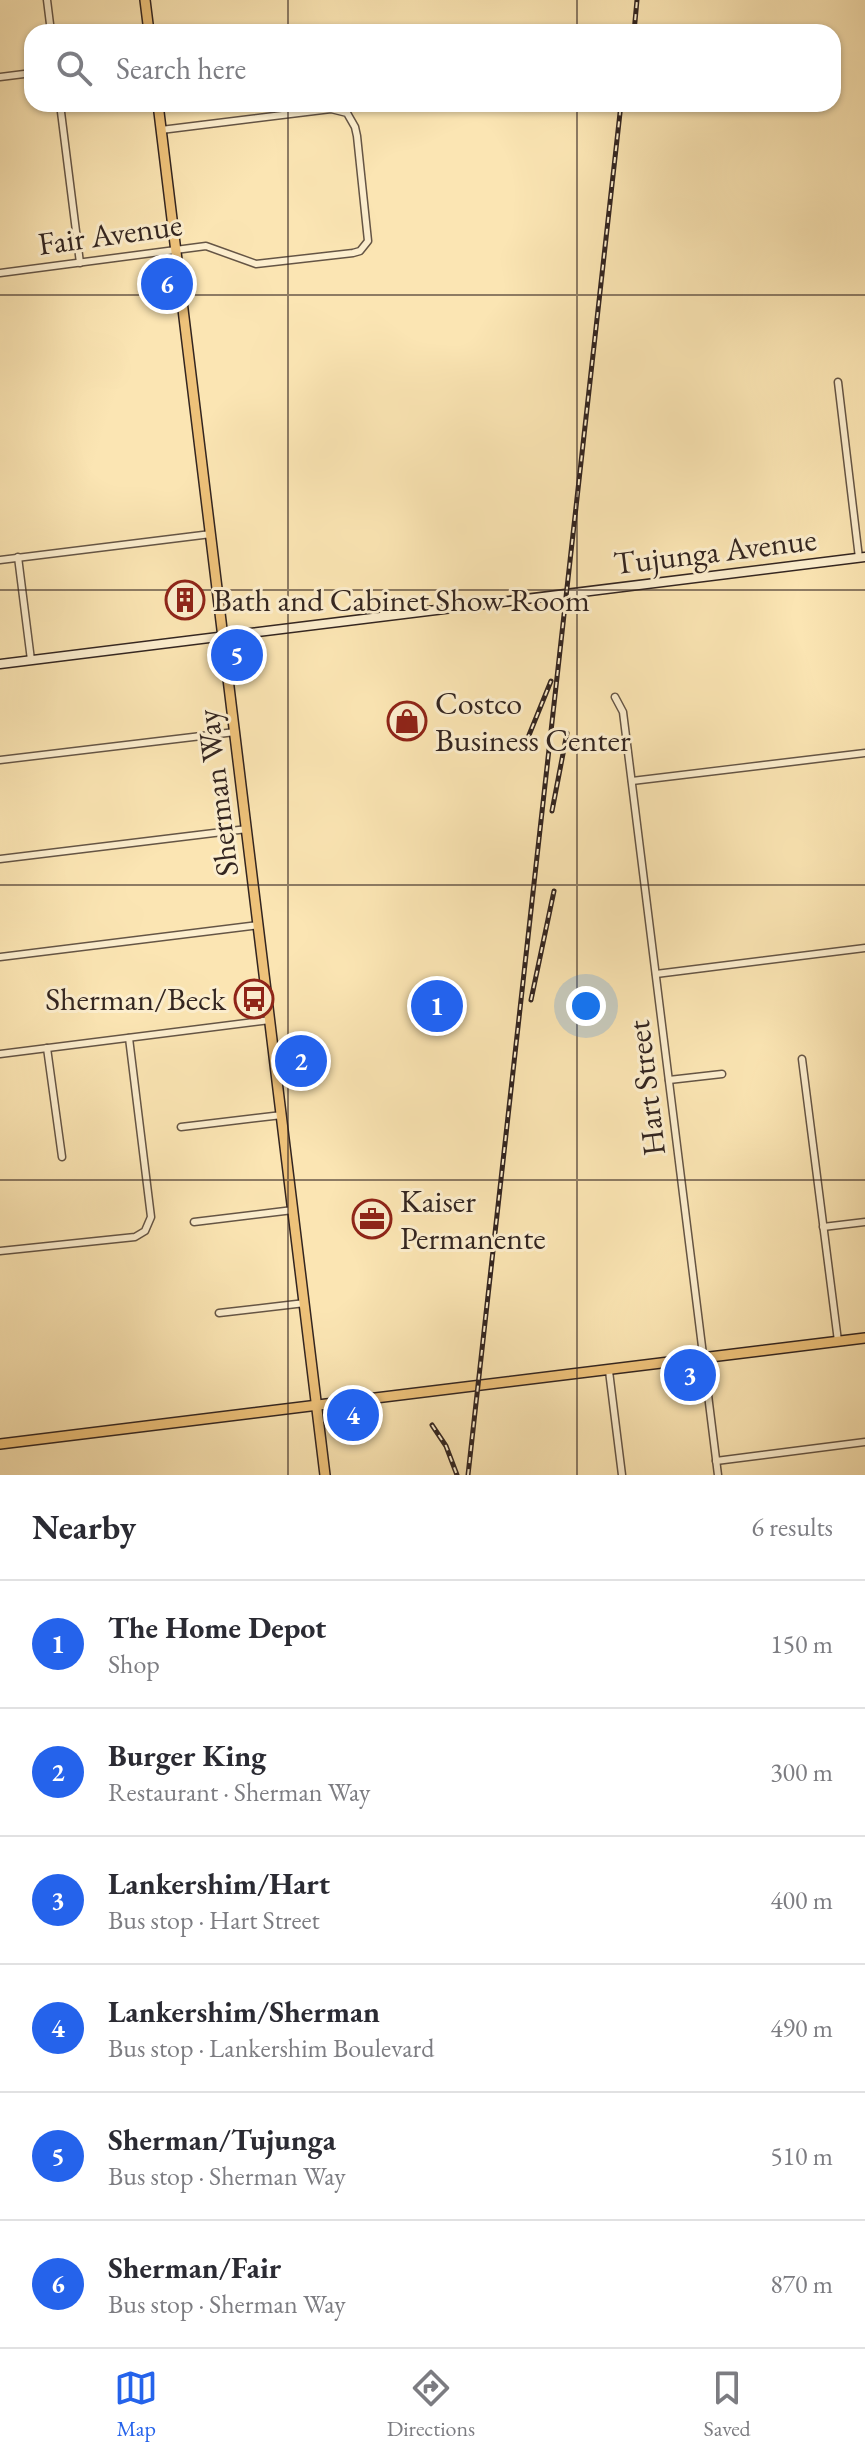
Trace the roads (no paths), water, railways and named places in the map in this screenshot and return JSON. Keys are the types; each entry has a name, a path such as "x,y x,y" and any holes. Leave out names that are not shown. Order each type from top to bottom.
{"main road":[{"path":"145,0 148,24"},
{"name":"Sherman Way","path":"159,112 325,1475"},
{"path":"0,1444 865,1338"}],"street":[{"path":"47,0 50,24"},
{"path":"0,77 24,74"},
{"path":"61,112 80,263"},
{"name":"Fair Avenue","path":"161,130 307,112"},
{"name":"Fair Avenue","path":"0,273 213,247 263,264 353,253 365,246 369,234 357,136 352,119 345,112"},
{"path":"838,382 862,557"},
{"path":"0,560 211,534"},
{"path":"18,557 31,660"},
{"name":"Tujunga Avenue","path":"0,664 862,557"},
{"name":"Hart Street","path":"615,697 623,712 718,1475"},
{"path":"0,760 235,732"},
{"path":"632,781 865,753"},
{"path":"0,859 247,829"},
{"path":"0,957 259,925"},
{"path":"656,974 865,948"},
{"path":"0,1054 270,1020"},
{"path":"0,1251 135,1237 145,1231 151,1217 129,1038"},
{"path":"47,1048 62,1157"},
{"path":"802,1059 838,1342"},
{"path":"669,1080 722,1074"},
{"path":"181,1127 282,1115"},
{"path":"194,1222 293,1210"},
{"path":"823,1227 865,1222"},
{"path":"219,1313 305,1303"},
{"path":"609,1371 622,1475"},
{"path":"716,1461 865,1442"}],"railway":[{"path":"635,24 637,0"},
{"path":"468,1475 620,112"},
{"path":"527,740 551,681"},
{"path":"552,811 567,733"},
{"path":"531,1000 554,891"},
{"path":"432,1425 446,1446 457,1475"}],"place":[{"name":"Sherman/Fair","path":"167,284"},
{"name":"Bath and Cabinet Show Room","path":"185,600"},
{"name":"Sherman/Tujunga","path":"237,655"},
{"name":"Costco Business Center","path":"407,721"},
{"name":"Sherman/Beck","path":"254,999"},
{"name":"The Home Depot","path":"437,1006"},
{"name":"Burger King","path":"301,1061"},
{"name":"Kaiser Permanente","path":"372,1219"},
{"name":"Lankershim/Hart","path":"690,1375"},
{"name":"Lankershim/Sherman","path":"353,1415"}]}
